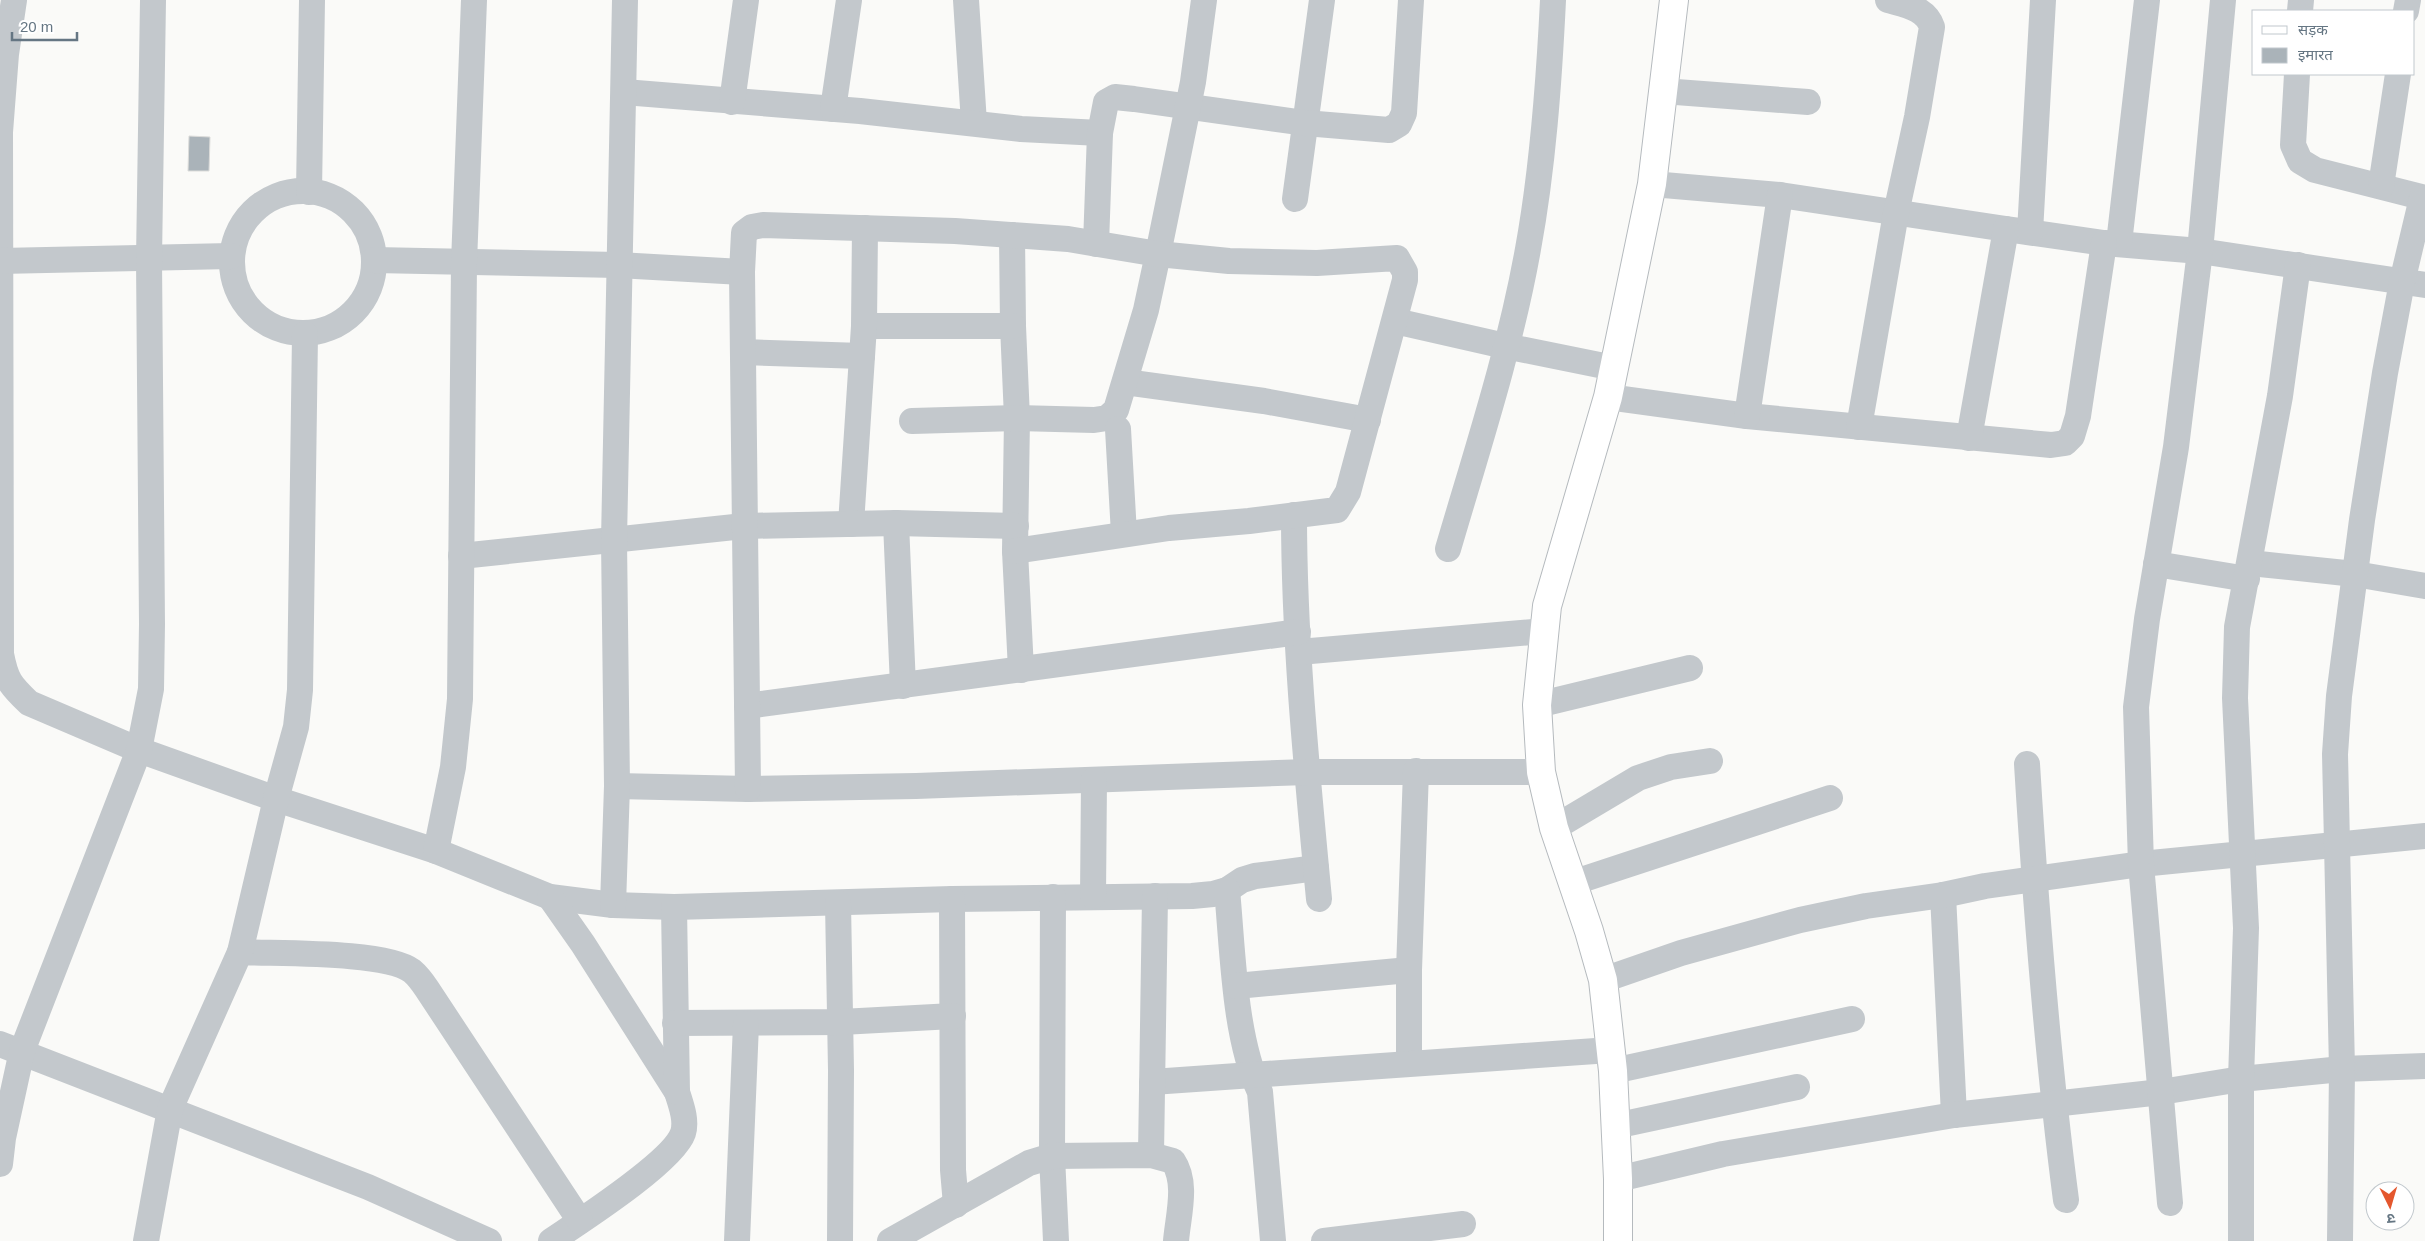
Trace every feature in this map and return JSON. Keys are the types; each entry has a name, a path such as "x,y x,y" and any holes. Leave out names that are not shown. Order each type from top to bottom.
{"main road":[{"path":"1618,1241 1618,1179 1612,1060 1603,980 1554,828 1541,772 1536,705 1547,606 1608,397 1652,184 1674,0"}],"street":[{"path":"0,1164 11,1047 139,750 151,689 149,259 153,0"},
{"path":"309,192 312,0"},
{"path":"436,851 453,767 460,699 464,263 474,0"},
{"path":"613,905 617,786 614,540 618,265 625,0"},
{"path":"732,102 746,0"},
{"path":"833,109 849,0"},
{"path":"966,0 974,123"},
{"path":"912,421 1017,418 1094,420 1107,418 1116,410 1146,310 1193,82 1204,0"},
{"path":"1296,199 1322,0"},
{"path":"1096,244 1100,133 1106,102 1114,97 1305,123 1389,130 1399,124 1404,113 1411,0"},
{"path":"1448,548 1505,346 1528,249 1540,155 1554,0"},
{"path":"1859,427 1896,213 1917,117 1932,27 1929,17 1918,10 1888,0"},
{"path":"1969,438 2018,231 2043,0"},
{"path":"1608,397 1747,416 2051,445 2065,443 2072,436 2078,416 2111,243 2148,0"},
{"path":"2170,1203 2141,864 2136,707 2156,564 2176,447 2200,251 2223,0"},
{"path":"9,5 0,132 2,654 5,675 15,690 29,703 139,750 276,799 436,851 550,897 613,905 674,908 952,898 1206,895 1227,890 1242,880 1254,876 1316,868"},
{"path":"2297,75 2294,145 2300,161 2315,170 2424,198 2413,284 2385,374 2339,696 2335,754 2342,1069 2340,1241"},
{"path":"2381,186 2398,75"},
{"path":"1664,91 1808,102"},
{"path":"624,92 833,109 1021,129 1100,133"},
{"path":"1652,184 1780,195 2018,231 2111,243 2200,251 2413,284"},
{"path":"309,192 329,197 341,203 361,221 370,240 374,260 371,282 362,302 347,318 334,326 305,334 281,330 260,319 248,308 243,302 233,280 231,256 237,234 249,216 266,201 287,193 309,192"},
{"path":"1747,416 1780,195"},
{"path":"461,556 744,526 896,523 1016,538 1124,534 1336,510 1348,492 1405,280 1405,272 1397,258 1278,264 1158,254 1068,239 1012,235 763,225 752,227 744,233 742,240 742,272 744,526 748,789"},
{"path":"851,524 864,326 865,228"},
{"path":"1012,235 1017,418 1016,538 1021,670"},
{"path":"0,261 231,256"},
{"path":"374,260 618,265 742,272"},
{"path":"2240,1241 2241,1079 2246,928 2235,698 2237,626 2249,571 2280,396 2298,265"},
{"path":"1395,321 1614,368"},
{"path":"864,326 1013,326"},
{"path":"146,1241 170,1110 240,952 276,799 296,727 300,690 305,334"},
{"path":"743,352 862,356"},
{"path":"1125,382 1254,400 1368,420"},
{"path":"1118,429 1124,534"},
{"path":"1294,515 1294,586 1307,772 1319,899"},
{"path":"896,523 903,686"},
{"path":"2156,564 2249,571 2355,574 2425,586"},
{"path":"747,706 1021,670 1298,642 1544,631"},
{"path":"1536,705 1690,668"},
{"path":"1554,828 1638,778 1671,767 1710,761"},
{"path":"2027,764 2034,879 2053,1104 2066,1200"},
{"path":"1409,1063 1409,970 1416,771"},
{"path":"617,786 748,789 916,786 1307,772 1541,772"},
{"path":"1092,896 1094,780"},
{"path":"1572,883 1830,798"},
{"path":"1603,980 1681,952 1800,920 1866,906 1985,886 2141,864 2425,836"},
{"path":"1227,890 1236,986 1251,1075 1260,1092 1273,1241"},
{"path":"1943,894 1954,1115"},
{"path":"1151,1155 1155,896"},
{"path":"550,897 583,944 677,1092"},
{"path":"1053,897 1052,1156 1056,1241"},
{"path":"952,898 953,1170 956,1205"},
{"path":"838,903 840,1241"},
{"path":"550,1241 651,1170 674,1147 683,1133 684,1116 677,1092 674,908"},
{"path":"240,952 357,956 386,962 411,971 427,988 580,1221"},
{"path":"1236,986 1409,970"},
{"path":"675,1023 840,1022 953,1016"},
{"path":"1152,1082 1409,1063 1612,1060 1852,1019"},
{"path":"737,1241 746,1024"},
{"path":"11,1047 368,1187 489,1241"},
{"path":"1618,1179 1723,1154 1954,1115 2160,1092 2241,1079 2342,1069 2425,1066"},
{"path":"1615,1126 1797,1087"},
{"path":"890,1241 1028,1163 1052,1156 1151,1155 1173,1161 1179,1170 1181,1181 1176,1241"},
{"path":"1324,1241 1463,1224"}],"building":[{"path":"189,136 210,137 209,171 188,171"}]}
